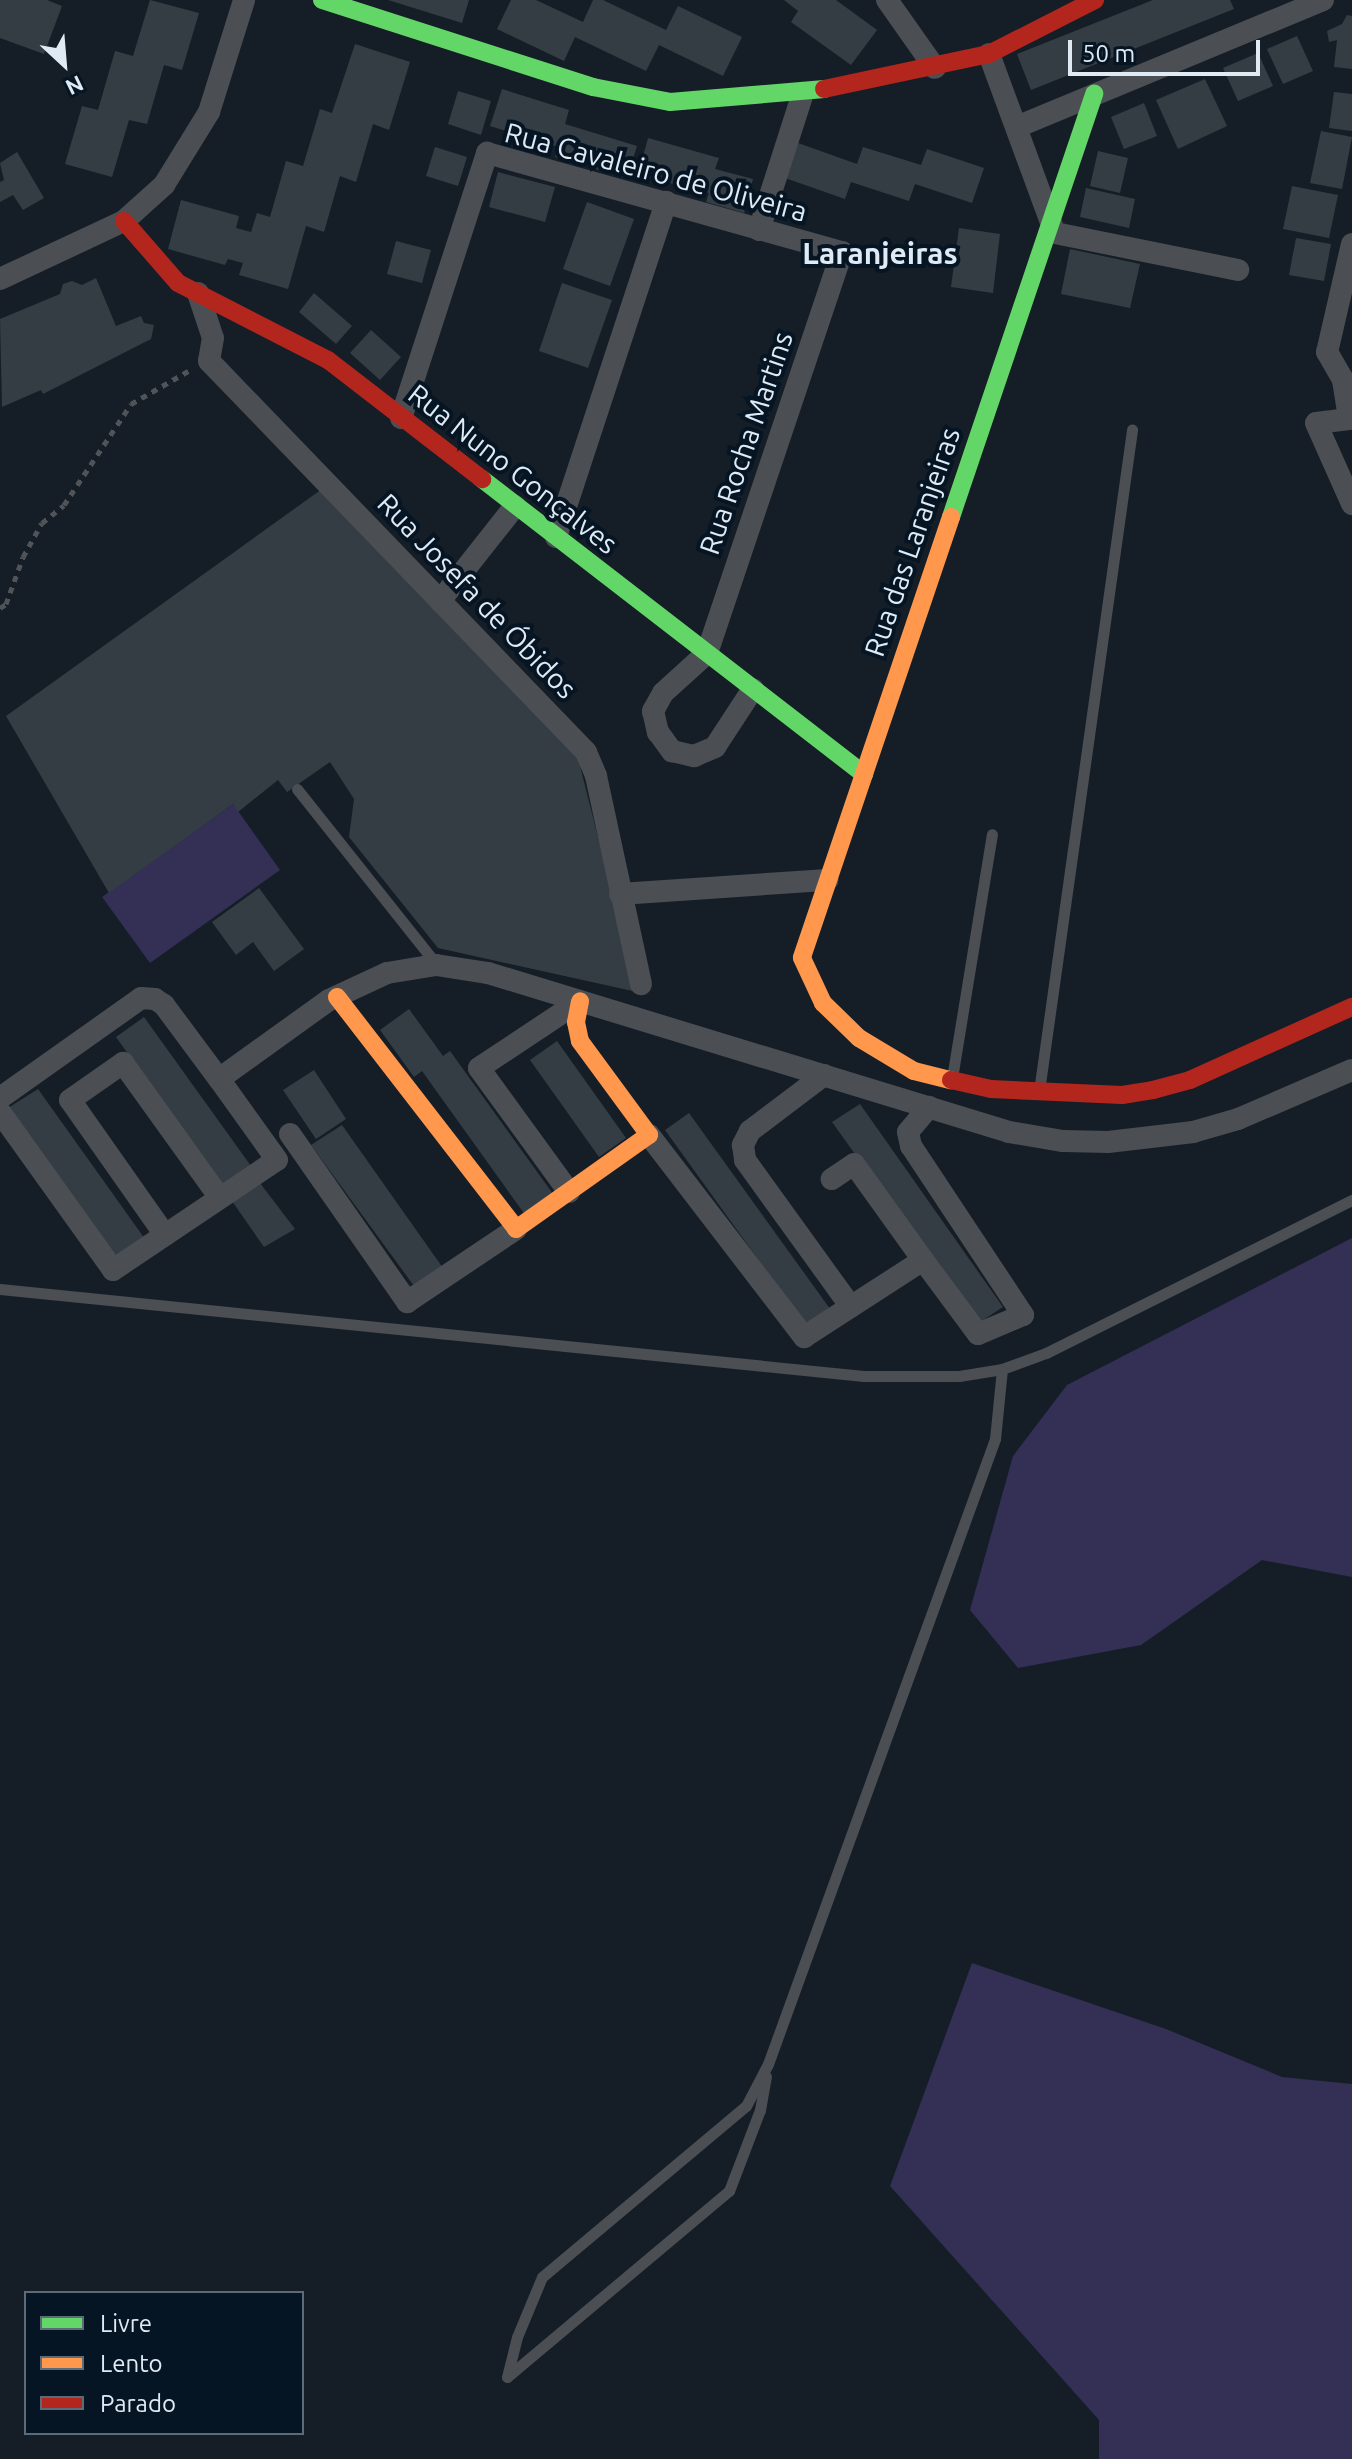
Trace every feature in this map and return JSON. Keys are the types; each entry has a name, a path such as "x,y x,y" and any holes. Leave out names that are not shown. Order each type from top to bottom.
{"street":[{"path":"0,279 116,225 164,185 209,112 244,0"},
{"path":"322,0 609,90 670,102 803,93 935,68 989,54 1095,0"},
{"path":"887,0 935,68"},
{"path":"1019,126 1323,0"},
{"path":"989,54 1019,126 1051,228 1238,270"},
{"path":"759,230 803,93"},
{"name":"Rua das Laranjeiras","path":"1094,94 802,958 823,1003 859,1038 914,1071 991,1089 1122,1095 1190,1080 1352,1007"},
{"name":"Rua Cavaleiro de Oliveira","path":"401,418 487,153 842,252"},
{"path":"556,537 666,202"},
{"name":"Rua Nuno Gonçalves","path":"116,225 164,271 198,293 328,360 864,774"},
{"path":"1352,244 1327,352 1343,380 1349,419 1316,423 1352,504"},
{"name":"Rua Rocha Martins","path":"707,653 842,252"},
{"path":"198,293 213,338 209,361"},
{"name":"Rua Josefa de Óbidos","path":"209,361 586,752 596,776 641,984"},
{"path":"440,601 515,506"},
{"path":"707,653 663,693 653,711 658,732 672,751 694,756 715,747 753,689"},
{"path":"620,894 828,880"},
{"path":"219,1079 337,997 387,973 436,965 488,973 1009,1132 1063,1141 1155,1139 1238,1119 1352,1070"},
{"path":"337,997 516,1229"},
{"path":"0,1098 141,998 155,999 164,1005 277,1160 113,1270 0,1112"},
{"path":"580,1001 576,1022 580,1041 804,1337 923,1260"},
{"path":"569,1192 479,1068 580,1001"},
{"path":"165,1235 70,1100 123,1063 220,1198"},
{"path":"824,1075 750,1131 743,1145 745,1160 851,1307"},
{"path":"832,1179 854,1164 978,1334 1023,1315 911,1146 908,1132 929,1107"},
{"path":"290,1134 407,1302 649,1135"}],"lane":[{"path":"1039,1093 1132,430"},
{"path":"297,789 436,965"},
{"path":"952,1080 992,834"},
{"path":"0,1289 917,1379 1002,1369 1046,1353 1352,1200"},
{"path":"768,2064 760,2110 729,2191 507,2377 517,2337 542,2277 746,2106 768,2064 995,1439 1002,1369"}],"path":[{"path":"0,608 6,604 23,557 42,523 64,505 131,404 209,361"}],"shaded area":[{"path":"233,804 280,870 150,963 102,897"},
{"path":"1352,1238 1352,1577 1262,1560 1141,1645 1018,1668 970,1610 1013,1456 1067,1385"},
{"path":"972,1963 1166,2029 1282,2077 1352,2084 1352,2459 1099,2459 1099,2420 890,2186"}],"building":[{"path":"0,0 47,0 62,6 44,54 0,38"},
{"path":"150,0 199,13 182,70 164,65 147,124 129,120 112,177 65,164 82,106 98,110 115,51 133,56"},
{"path":"388,0 469,0 462,23"},
{"path":"511,0 536,0 583,22 593,0 603,0 666,30 678,6 742,37 723,76 659,45 646,71 575,37 564,61 497,29"},
{"path":"784,0 836,0 877,30 851,65 791,22 798,11"},
{"path":"1153,0 1230,0 1234,9 1031,90 1017,54"},
{"path":"1347,15 1352,16 1352,69 1334,67 1337,40 1329,42 1327,31 1342,24"},
{"path":"1297,36 1313,71 1283,84 1267,49"},
{"path":"355,44 410,62 389,130 373,124 356,182 340,176 324,232 306,226 288,289 239,275 243,263 228,259 225,265 168,249 181,200 239,216 236,228 251,232 257,213 270,217 286,161 303,166 320,109 332,113"},
{"path":"1258,53 1273,86 1238,101 1223,68"},
{"path":"1205,79 1227,126 1178,149 1156,100"},
{"path":"502,89 569,110 565,124 637,146 627,178 555,157 558,147 490,126"},
{"path":"458,91 491,101 481,135 448,124"},
{"path":"1334,92 1352,94 1352,131 1329,128"},
{"path":"1144,103 1157,136 1124,149 1111,117"},
{"path":"1321,131 1352,137 1342,189 1310,183"},
{"path":"648,138 719,158 715,169 753,179 744,213 706,202 709,193 638,175"},
{"path":"798,143 857,164 863,147 921,165 927,149 984,168 972,203 915,184 909,201 851,182 845,199 785,178"},
{"path":"435,147 467,157 458,186 426,176"},
{"path":"1098,151 1128,158 1120,193 1090,186"},
{"path":"17,152 44,198 23,210 13,195 0,202 0,182 4,180 0,163"},
{"path":"498,172 555,187 545,222 489,207"},
{"path":"1292,186 1338,195 1329,238 1283,229"},
{"path":"1086,188 1135,199 1129,228 1080,217"},
{"path":"587,202 634,219 610,286 563,269"},
{"path":"959,228 1000,234 993,293 951,287"},
{"path":"1296,238 1331,244 1324,281 1289,275"},
{"path":"396,241 431,250 422,283 387,274"},
{"path":"1070,249 1140,264 1130,308 1061,294"},
{"path":"96,278 116,326 141,316 144,323 154,325 151,339 43,394 41,390 2,407 0,319 60,294 63,284 72,281 82,285"},
{"path":"562,283 612,300 588,368 539,351"},
{"path":"314,293 352,326 336,344 299,312"},
{"path":"371,330 401,357 380,380 350,353"},
{"path":"322,489 578,758 637,992 438,948 349,837 354,799 330,762 287,792 278,780 238,812 233,804 109,893 6,716"},
{"path":"259,888 304,949 274,971 253,942 236,955 212,922"},
{"path":"409,1009 443,1056 450,1051 556,1198 528,1219 422,1071 414,1077 380,1030"},
{"path":"144,1017 251,1166 222,1186 116,1037"},
{"path":"557,1041 626,1138 599,1157 530,1060"},
{"path":"314,1070 346,1119 316,1139 283,1090"},
{"path":"38,1089 145,1239 116,1258 8,1108"},
{"path":"860,1104 1003,1307 977,1324 832,1122"},
{"path":"689,1113 833,1313 809,1330 665,1130"},
{"path":"342,1125 443,1268 414,1286 311,1145"},
{"path":"260,1183 295,1229 264,1247 232,1201"}],"traffic: fast":[{"path":"322,0 593,87 670,102 824,89"},
{"path":"951,517 1094,94"},
{"path":"482,479 864,774"}],"traffic: slow":[{"path":"951,517 802,958 823,1003 859,1038 914,1071 951,1080"},
{"path":"337,997 516,1229 649,1135 580,1041 576,1022 580,1001"}],"traffic: jam":[{"path":"824,89 989,54 1095,0"},
{"path":"124,221 178,283 328,360 482,479"},
{"path":"951,1080 991,1089 1122,1095 1153,1090 1190,1080 1352,1007"}],"district":[{"name":"Laranjeiras","path":"880,253"}]}
